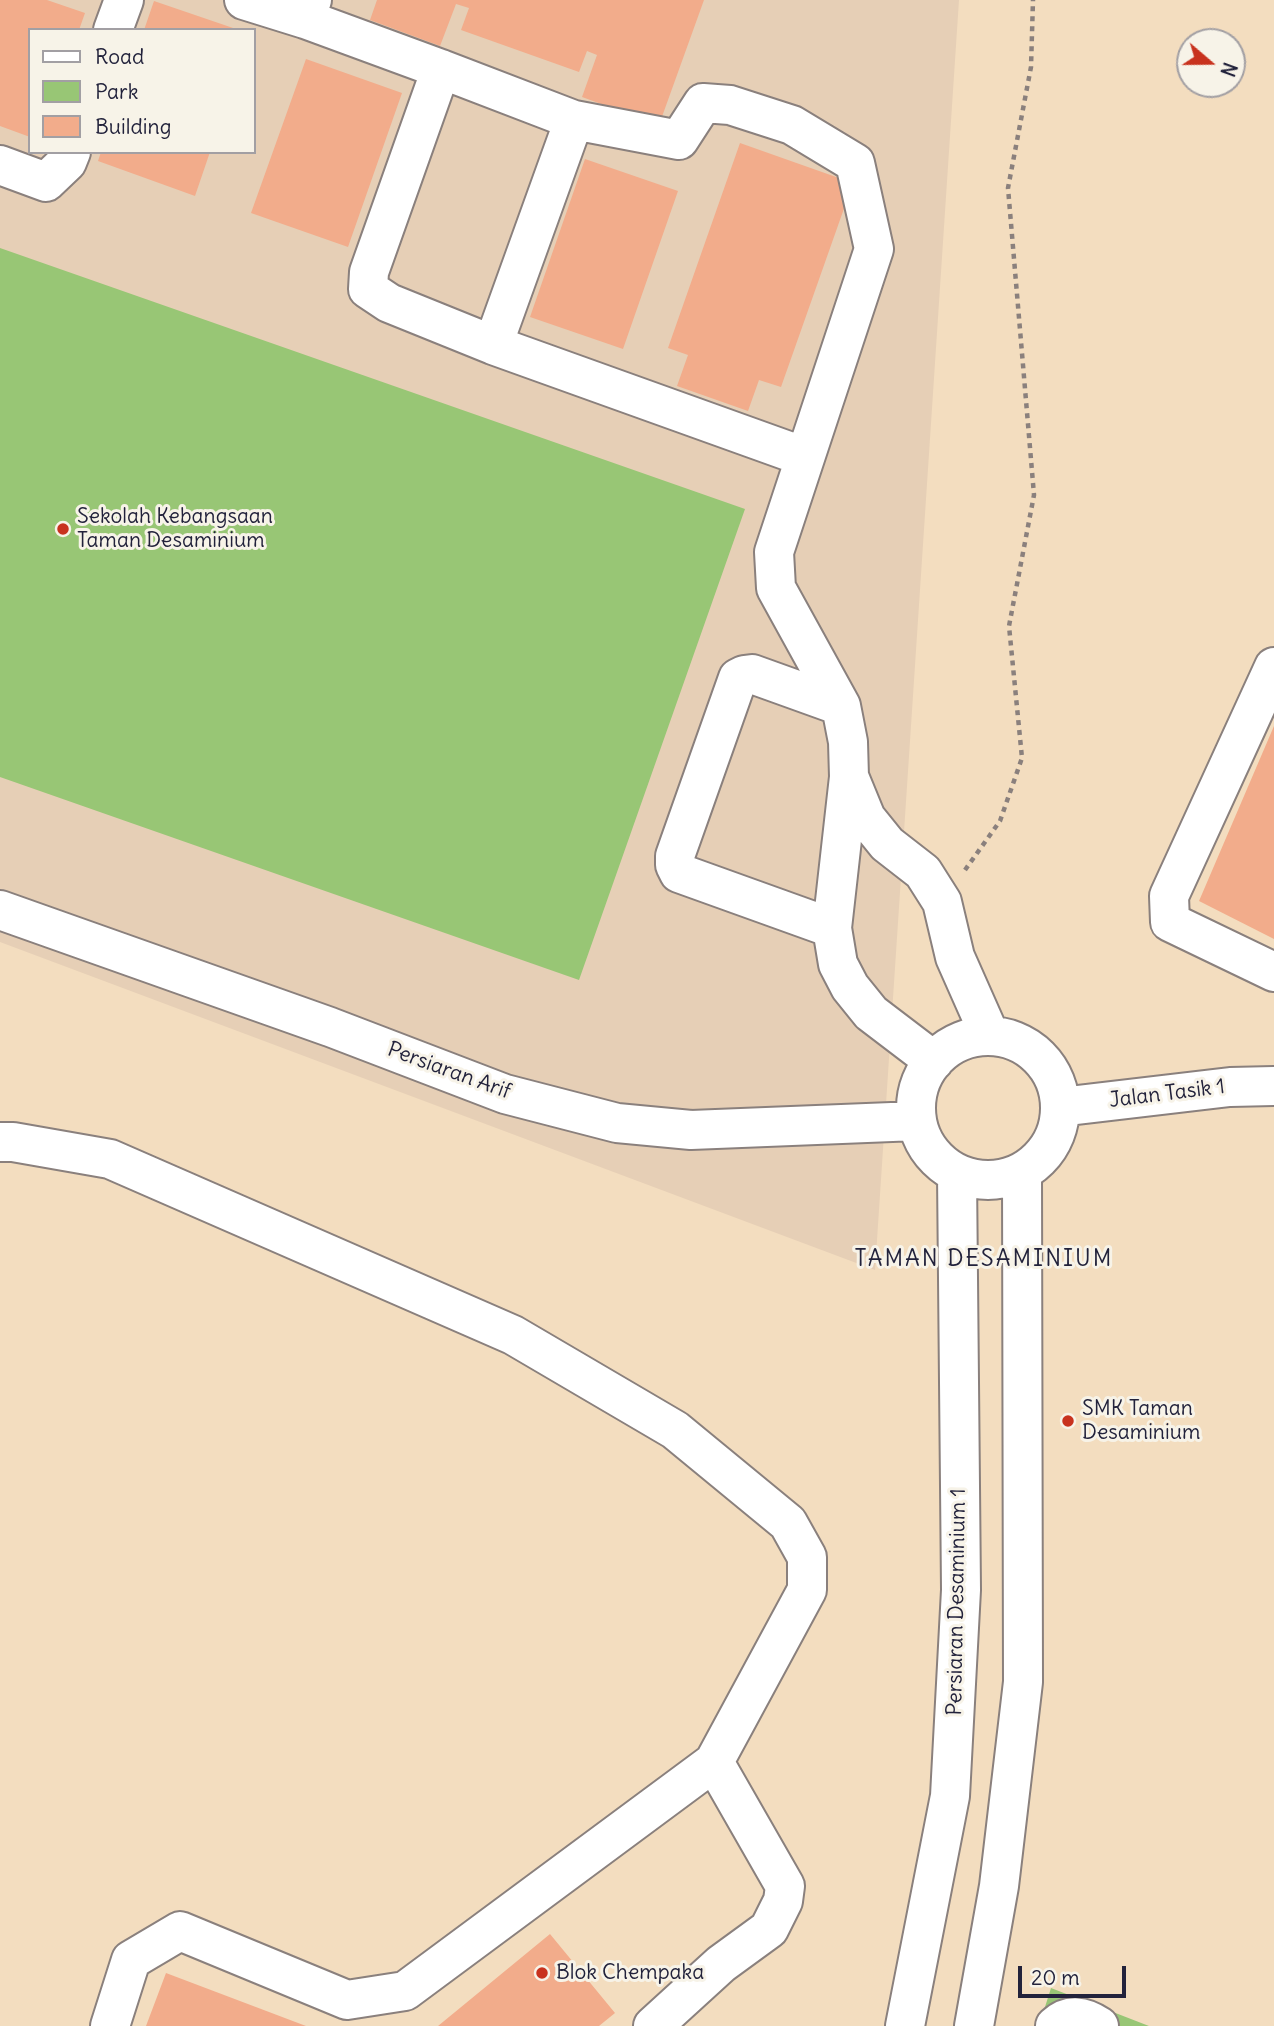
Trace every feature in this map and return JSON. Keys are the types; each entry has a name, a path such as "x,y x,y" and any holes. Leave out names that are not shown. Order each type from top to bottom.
{"street":[{"path":"114,28 124,0"},
{"path":"282,6 574,120 679,140 703,103 730,105 792,125 855,163 874,250 774,552 776,588 841,706 848,742 849,777 832,928 838,964 850,987 871,1013 934,1061"},
{"path":"442,69 369,272 368,289 389,303 493,345 804,457"},
{"path":"493,345 574,120"},
{"path":"0,165 46,182 67,162 70,154"},
{"path":"1274,667 1169,896 1170,922 1274,972"},
{"path":"832,928 679,873 675,856 738,678 752,674 841,706"},
{"path":"849,777 866,818 887,844 923,872 942,902 955,957 990,1035"},
{"name":"Persiaran Arif","path":"0,910 330,1027 505,1094 617,1123 691,1130 917,1121"},
{"path":"990,1035 1012,1040 1031,1050 1047,1065 1057,1085 1060,1107 1058,1127 1050,1145 1037,1161 1022,1173 1000,1180 978,1180 957,1174 938,1161 925,1142 917,1121 917,1099 923,1079 934,1061 950,1047 969,1038 990,1035"},
{"name":"Jalan Tasik 1","path":"1060,1107 1230,1087 1274,1086"},
{"path":"0,1142 110,1159 513,1335 675,1430 788,1522 807,1557 807,1590 714,1762 405,1991 347,2000 180,1931 131,1960 110,2026"},
{"path":"975,2026 999,1886 1023,1682 1022,1173"},
{"name":"Persiaran Desaminium 1","path":"905,2026 950,1796 961,1590 957,1174"},
{"path":"653,2026 721,1964 769,1928 783,1900 785,1886 714,1762"},
{"path":"1055,2026 1063,2019 1073,2016 1099,2026"}],"path":[{"path":"942,902 1000,821 1022,758 1009,626 1034,495 1008,188 1031,68 1034,0"}],"shaded area":[{"path":"0,0 959,0 875,1270 0,942"}],"green space":[{"path":"0,248 745,509 579,980 0,777"},
{"path":"1051,1988 1149,2026 1039,2026"}],"building":[{"path":"0,0 47,0 85,13 80,28 28,28 28,136 0,126"},
{"path":"377,0 704,0 659,125 582,97 597,55 587,51 579,72 461,30 469,8 456,4 440,46 370,20"},
{"path":"154,1 233,28 145,28"},
{"path":"306,59 402,93 348,247 251,213"},
{"path":"740,143 853,183 781,387 759,380 748,411 677,386 688,355 668,348"},
{"path":"100,154 209,154 195,196 98,161"},
{"path":"585,159 678,191 623,349 530,317"},
{"path":"1274,726 1274,939 1199,901"},
{"name":"Blok Chempaka","path":"550,1934 615,2013 599,2026 438,2026"},
{"path":"166,1973 306,2026 146,2026"}],"place":[{"name":"Sekolah Kebangsaan Taman Desaminium","path":"63,529"},
{"name":"SMK Taman Desaminium","path":"1068,1421"},
{"name":"Blok Chempaka","path":"542,1973"}],"district":[{"name":"TAMAN DESAMINIUM","path":"984,1259"}]}
